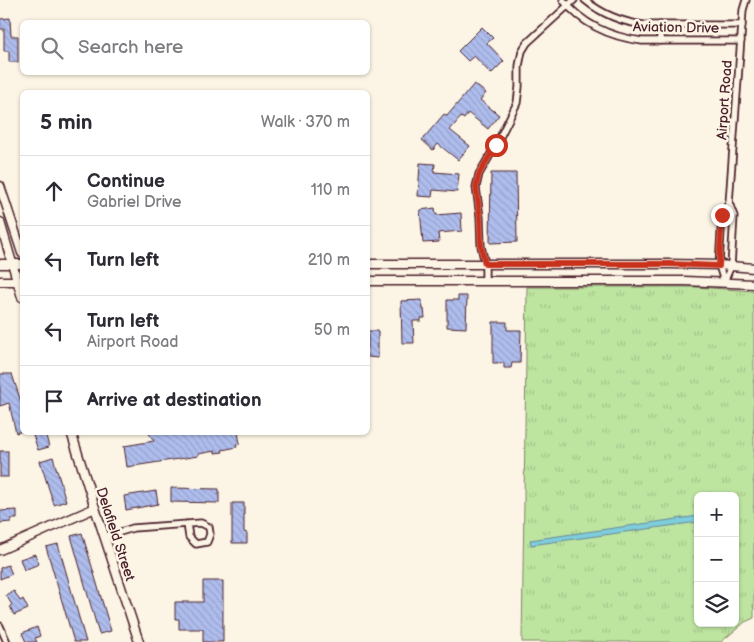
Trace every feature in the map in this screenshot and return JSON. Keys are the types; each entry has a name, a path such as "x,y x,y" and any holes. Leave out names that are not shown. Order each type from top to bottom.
{"street":[{"path":"485,281 485,264 481,246 476,187 479,174 517,103 519,66 522,51 527,43 565,2 574,0"},
{"name":"Aviation Drive","path":"585,0 606,14 629,23 644,25 742,24"},
{"name":"Airport Road","path":"724,282 731,266 734,216 730,203 743,10 746,0"},
{"name":"Aviation Drive","path":"565,2 579,16 603,31 616,36 660,41 741,41"},
{"path":"660,25 660,41"},
{"path":"0,186 20,246"},
{"name":"Airport Road","path":"724,282 719,266 722,215 730,203"},
{"path":"0,281 20,281 1,225 13,224"},
{"path":"0,264 20,264"},
{"path":"370,264 669,264 754,268"},
{"path":"392,264 392,281"},
{"path":"637,264 637,281"},
{"path":"370,281 637,281 754,284"},
{"name":"Delafield Street","path":"72,435 139,642"},
{"path":"0,550 95,508"},
{"path":"104,537 133,528 201,523 209,527 210,534 207,542 196,544 189,537 188,524"},
{"path":"0,626 7,642"}],"green space":[{"path":"527,287 696,287 754,291 754,618 745,622 739,627 721,642 522,642"}],"water":[{"path":"694,517 694,523 531,545 530,540"}],"building":[{"path":"10,18 11,36 18,36 18,62 9,62 9,51 4,51 4,29 0,29 0,19"},
{"path":"482,27 493,38 487,43 504,61 491,74 474,56 468,61 458,51"},
{"path":"474,84 486,93 480,100 499,115 488,129 468,113 464,119 461,117 450,130 470,146 458,160 438,144 433,150 422,140 444,114 447,116"},
{"path":"420,163 435,164 434,172 459,174 457,192 433,190 432,197 418,196"},
{"path":"491,173 516,173 517,242 490,243"},
{"path":"435,208 436,215 461,213 462,231 438,233 439,242 423,243 420,210"},
{"path":"458,296 467,296 466,328 447,327 447,300 458,300"},
{"path":"422,300 425,318 421,318 421,321 413,321 414,343 402,343 401,301"},
{"path":"493,322 507,322 507,330 521,330 520,363 512,363 511,368 504,368 504,363 493,363"},
{"path":"370,331 378,331 378,358 370,357"},
{"path":"0,374 12,374 20,399 20,432 16,433 9,403 0,406"},
{"path":"33,435 46,435 49,447 38,450"},
{"path":"150,435 238,435 240,444 236,444 237,447 222,450 223,452 215,453 215,451 198,454 198,456 127,467 124,446 154,441"},
{"path":"0,451 8,451 8,477 0,477"},
{"path":"53,457 66,501 54,505 40,461"},
{"path":"171,488 219,489 219,503 171,502"},
{"path":"156,491 158,504 126,510 124,496"},
{"path":"232,503 244,503 244,532 247,533 247,543 232,543"},
{"path":"17,510 17,519 11,519 11,522 0,523 0,511"},
{"path":"82,533 111,631 99,634 71,536"},
{"path":"58,544 86,642 74,642 46,547"},
{"path":"35,554 39,564 24,570 20,559"},
{"path":"8,565 12,574 0,579 0,568"},
{"path":"203,581 223,581 223,642 203,642 203,629 179,629 179,619 175,619 175,602 203,602"},
{"path":"14,591 20,601 23,599 28,609 14,615 10,606 12,605 6,595"},
{"path":"37,627 40,636 35,638 37,642 26,642 22,633"}],"route":[{"path":"496,145 479,174 476,187 481,246 485,264 669,264 719,266 722,215"}]}
